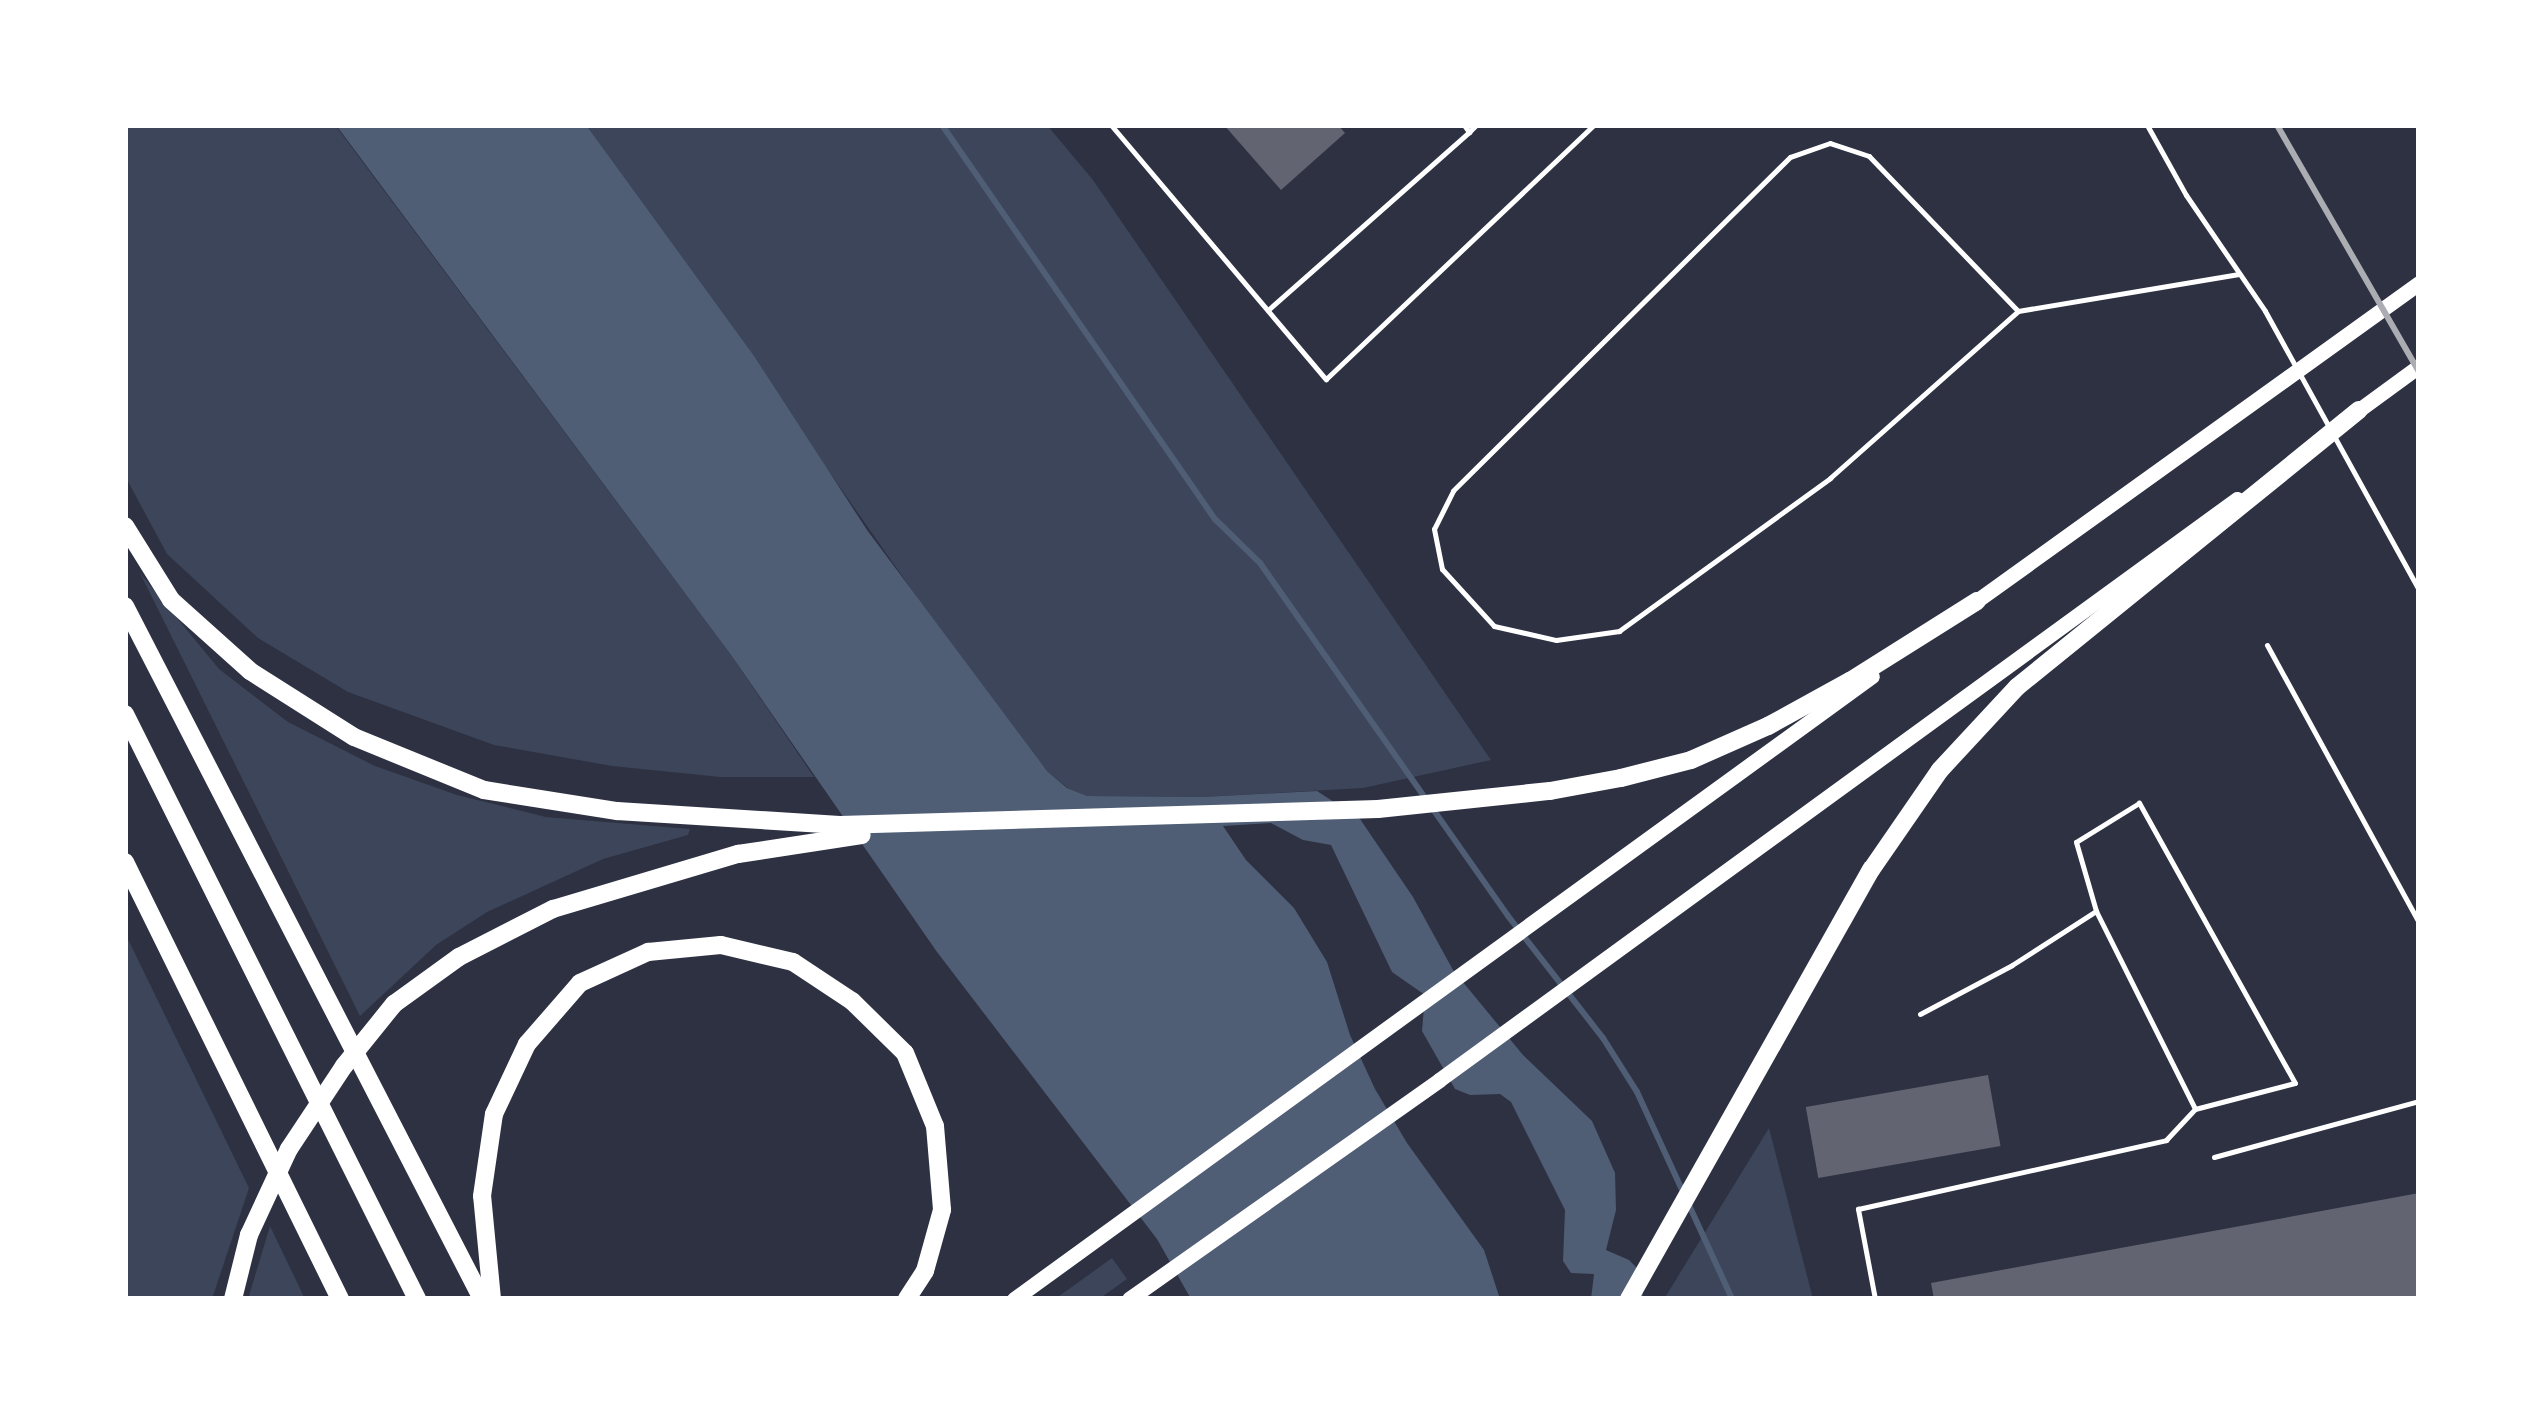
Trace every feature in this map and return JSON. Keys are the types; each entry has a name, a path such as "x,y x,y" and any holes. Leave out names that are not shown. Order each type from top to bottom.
{"highway":[{"path":"1629,1299 1871,870 1940,770 2017,687 2359,410"},
{"path":"125,526 171,600 250,671 354,737 484,790 617,811 741,820 939,825 1378,809 1550,792 1691,760 1768,726 1850,681 1977,600"},
{"path":"125,606 482,1299"},
{"path":"125,714 418,1299"},
{"path":"233,1299 249,1235 309,1116 394,1004 458,957 553,909 738,854 939,825"},
{"path":"125,862 340,1299"},
{"path":"492,1299 482,1196 494,1114 527,1044 580,984 648,952 722,945 793,962 852,1001 905,1052 935,1126 942,1210 926,1271 907,1299"}],"main road":[{"path":"1014,1299 2419,282"},
{"path":"1129,1299 1456,1068 2419,366"}],"lane":[{"path":"1111,125 1326,379 1594,125"},
{"path":"1464,125 1469,132"},
{"path":"1268,310 1476,125"},
{"path":"2148,125 2186,195 2265,311 2419,590"},
{"path":"2018,310 1869,156 1830,143 1790,156 1453,491 1434,529 1442,569 1494,626 1556,640 1619,631 1830,478 2018,310 2238,274"},
{"path":"2267,645 2419,923"},
{"path":"1875,1299 1858,1210 2166,1140 2195,1109 2295,1082 2139,804 2076,842 2096,911 2195,1109"},
{"path":"1920,1014 2012,965 2096,911"},
{"path":"2214,1157 2419,1101"}],"shaded area":[{"path":"125,125 335,125 731,655 814,777 720,777 612,766 494,745 348,692 258,638 167,554 125,476"},
{"path":"336,125 586,125 754,356 867,530 1047,771 1067,788 1087,796 1203,797 1317,791 1360,819 1413,897 1453,970 1523,1055 1592,1121 1615,1173 1616,1210 1606,1250 1629,1260 1641,1272 1643,1299 1591,1299 1594,1274 1571,1273 1563,1261 1565,1210 1511,1102 1500,1094 1470,1095 1455,1089 1422,1031 1425,995 1392,972 1331,845 1303,840 1271,823 1223,826 1246,860 1294,908 1327,962 1350,1035 1375,1089 1407,1143 1484,1250 1500,1299 1191,1299 1157,1239 937,952 731,655"},
{"path":"586,125 1047,125 1093,180 1491,760 1363,788 1203,797 1086,796 1068,788 1047,771 975,680"},
{"path":"140,573 219,669 288,722 375,766 457,795 546,817 690,829 688,835 603,859 487,912 436,945 360,1016"},
{"path":"125,933 249,1188 212,1299 125,1299"},
{"path":"1769,1128 1813,1299 1664,1299"},
{"path":"270,1226 305,1299 248,1299"},
{"path":"1112,1258 1127,1279 1099,1299 1055,1299"}],"building":[{"path":"1224,125 1338,125 1345,133 1281,190"},
{"path":"1988,1075 2001,1146 1818,1178 1806,1107"},
{"path":"2419,1193 2419,1297 1934,1299 1931,1283"}],"waterway":[{"path":"942,125 1216,520 1260,563 1508,916 1603,1038 1637,1092 1732,1299"}],"railway":[{"path":"2277,125 2419,372"}]}
